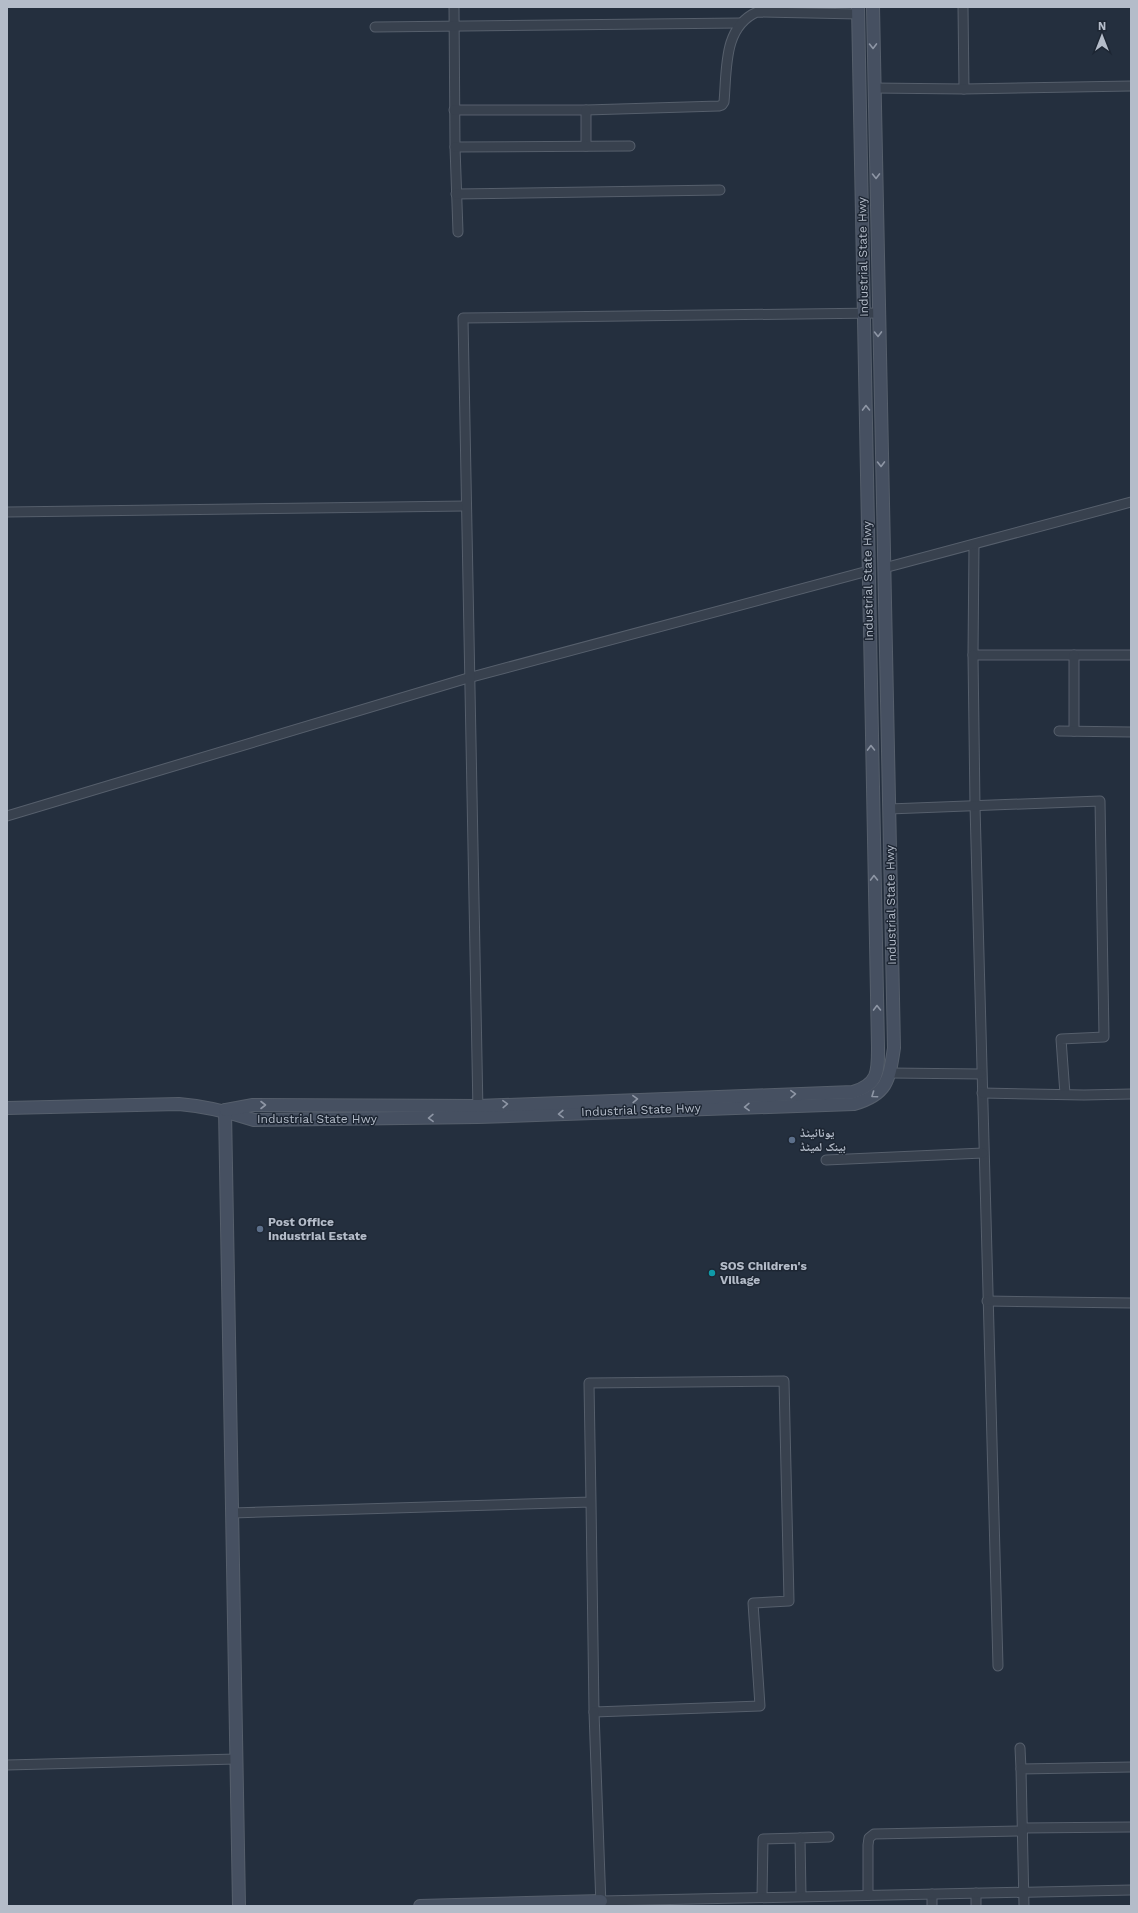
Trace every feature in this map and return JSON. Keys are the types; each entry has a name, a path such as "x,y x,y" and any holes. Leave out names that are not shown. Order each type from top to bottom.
{"main road":[{"name":"Industrial State Hwy","path":"7,1108 179,1104 225,1110 253,1105 478,1111 854,1104 868,1100 879,1093 890,1073 894,1048 873,7"},
{"name":"Industrial State Hwy","path":"478,1111 852,1092 870,1084 878,1070 858,10"},
{"path":"867,495 882,494"},
{"path":"870,641 886,640"},
{"path":"225,1110 238,1906"},
{"path":"420,1906 601,1904"}],"street":[{"path":"454,7 454,110 458,232"},
{"path":"962,7 964,89"},
{"path":"454,110 586,110 722,105 730,44 733,33 740,23 748,16 757,12 858,10"},
{"path":"375,27 740,23"},
{"path":"874,88 964,89 1131,86"},
{"path":"586,110 586,146"},
{"path":"455,147 630,146"},
{"path":"456,194 720,190"},
{"path":"478,1111 463,318 878,313"},
{"path":"884,568 1131,502"},
{"path":"7,512 466,506"},
{"path":"974,545 973,655 975,806 983,1152 998,1666"},
{"path":"7,816 470,678 868,571"},
{"path":"973,655 1131,655"},
{"path":"1074,655 1074,731"},
{"path":"1059,731 1131,732"},
{"path":"889,809 1100,801 1104,1037 1061,1039 1065,1094"},
{"path":"890,1073 981,1074"},
{"path":"982,1093 1131,1094"},
{"path":"826,1160 983,1152"},
{"path":"987,1301 1131,1303"},
{"path":"594,1712 760,1706 753,1602 789,1601 784,1381 589,1383 594,1712 601,1904 759,1900 804,1896 1131,1890"},
{"path":"232,1513 591,1502"},
{"path":"1020,1748 1024,1906"},
{"path":"7,1765 236,1759"},
{"path":"1021,1769 1131,1767"},
{"path":"868,1895 868,1845 869,1838 874,1834 1131,1827"},
{"path":"759,1900 763,1839 829,1837"},
{"path":"800,1838 804,1896 808,1906"},
{"path":"976,1893 976,1906"},
{"path":"932,1894 932,1906"}],"place":[{"name":"یونائیٹڈ بینک لمیٹڈ","path":"792,1140"},
{"name":"Post Office Industrial Estate","path":"260,1229"},
{"name":"SOS Children's Village","path":"712,1273"}]}
